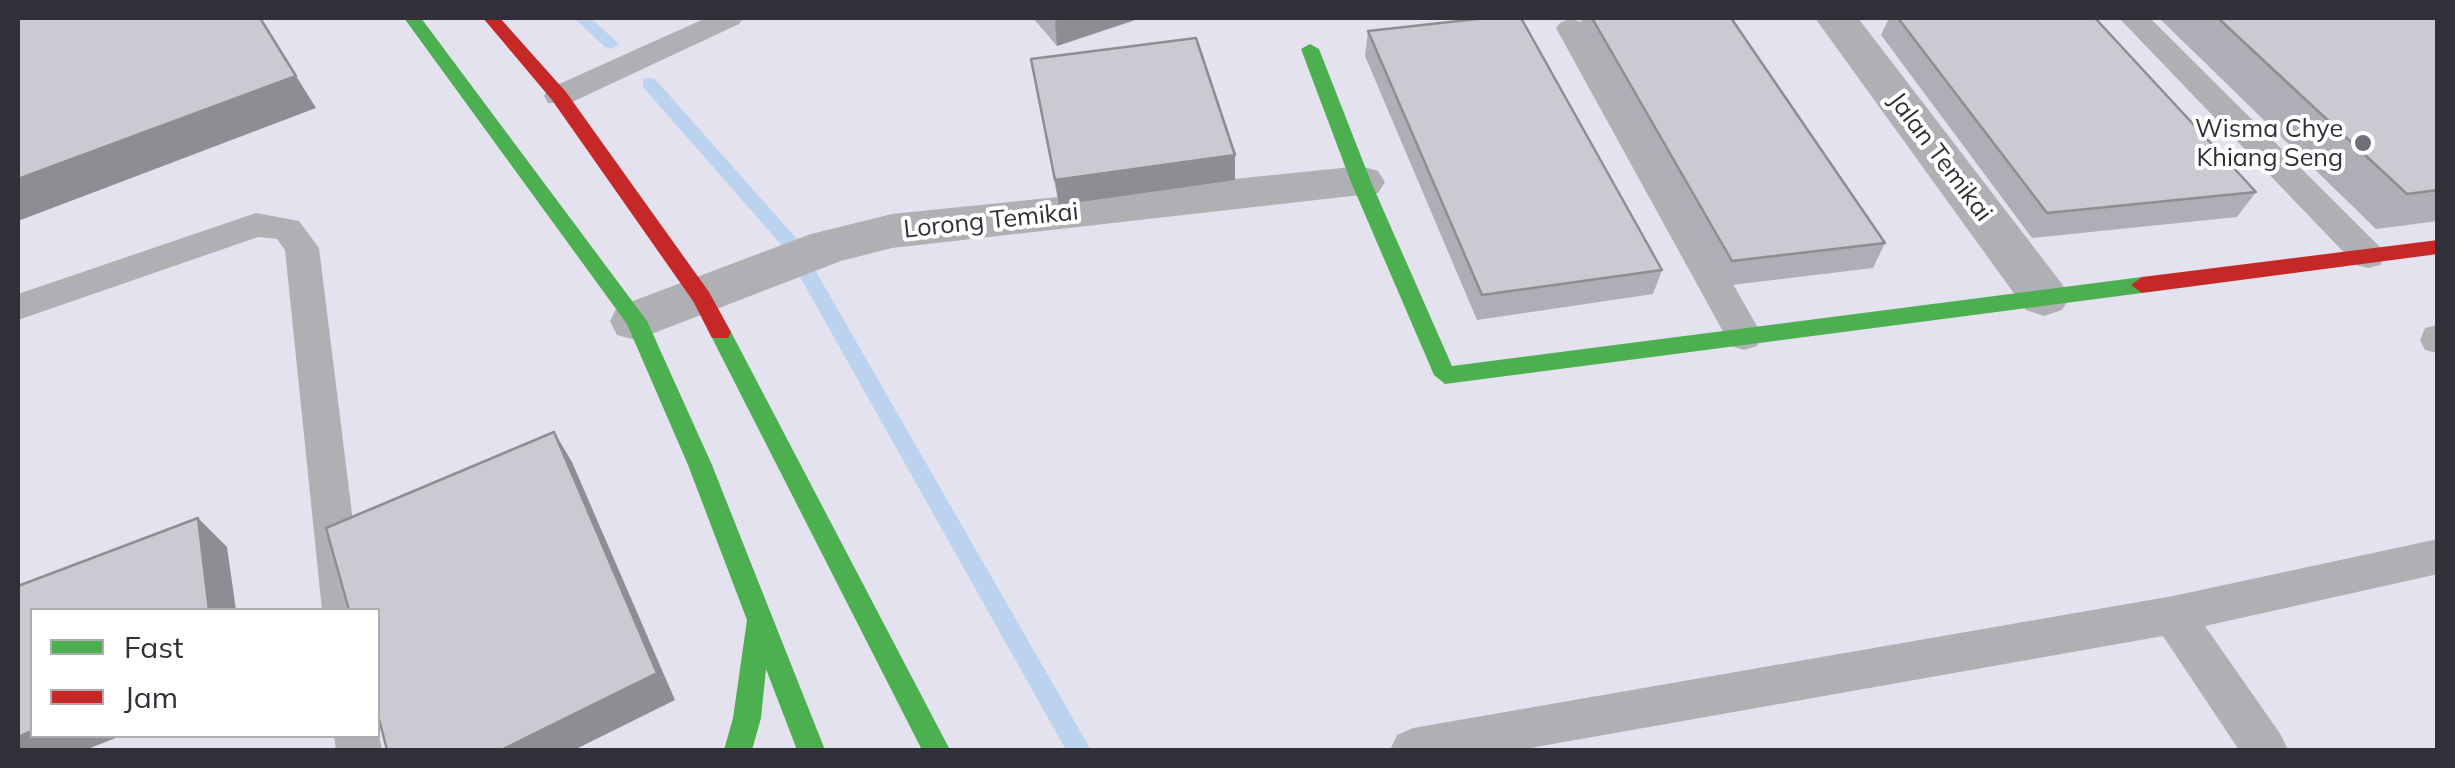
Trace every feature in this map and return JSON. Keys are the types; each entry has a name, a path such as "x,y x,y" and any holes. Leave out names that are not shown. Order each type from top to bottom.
{"main road":[{"path":"412,18 636,322 700,465 811,750"},
{"path":"491,18 559,96 700,298 772,428 936,750"},
{"path":"1310,50 1361,182 1445,375 2438,246"},
{"path":"738,750 747,718 759,618"}],"street":[{"name":"Jalan Temikai","path":"1836,18 2044,298"},
{"name":"Lorong Temikai","path":"636,322 830,246 892,231 1361,182"}],"lane":[{"path":"559,96 730,18"},
{"path":"2134,18 2368,256"},
{"path":"1571,28 1744,336"},
{"path":"18,307 256,225 287,230 302,248 343,608"},
{"path":"1413,750 2173,615 2438,556"},
{"path":"2173,615 2265,750"}],"building":[{"path":"18,18 260,18 296,76 18,179"},
{"path":"1521,18 1662,270 1482,295 1368,31"},
{"path":"1592,18 1731,18 1885,243 1732,261"},
{"path":"1898,18 2095,18 2256,192 2047,213"},
{"path":"2218,18 2438,18 2438,190 2407,194"},
{"path":"1196,38 1235,155 1055,180 1031,59"},
{"path":"554,432 657,673 501,750 387,750 380,723 380,608 348,608 326,528"},
{"path":"198,518 209,608 30,608 30,732 18,737 18,586"}],"waterway":[{"path":"582,18 611,44"},
{"path":"649,83 791,244"},
{"path":"804,268 1079,750"}],"traffic: fast":[{"path":"412,18 636,321 700,465 811,750"},
{"path":"1310,49 1361,182 1445,375 2142,285"},
{"path":"720,332 936,750"},
{"path":"738,750 747,718 758,625"}],"traffic: jam":[{"path":"491,18 559,96 701,297 720,332"},
{"path":"2142,285 2438,247"}],"place":[{"name":"Wisma Chye Khiang Seng","path":"2363,143"}]}
